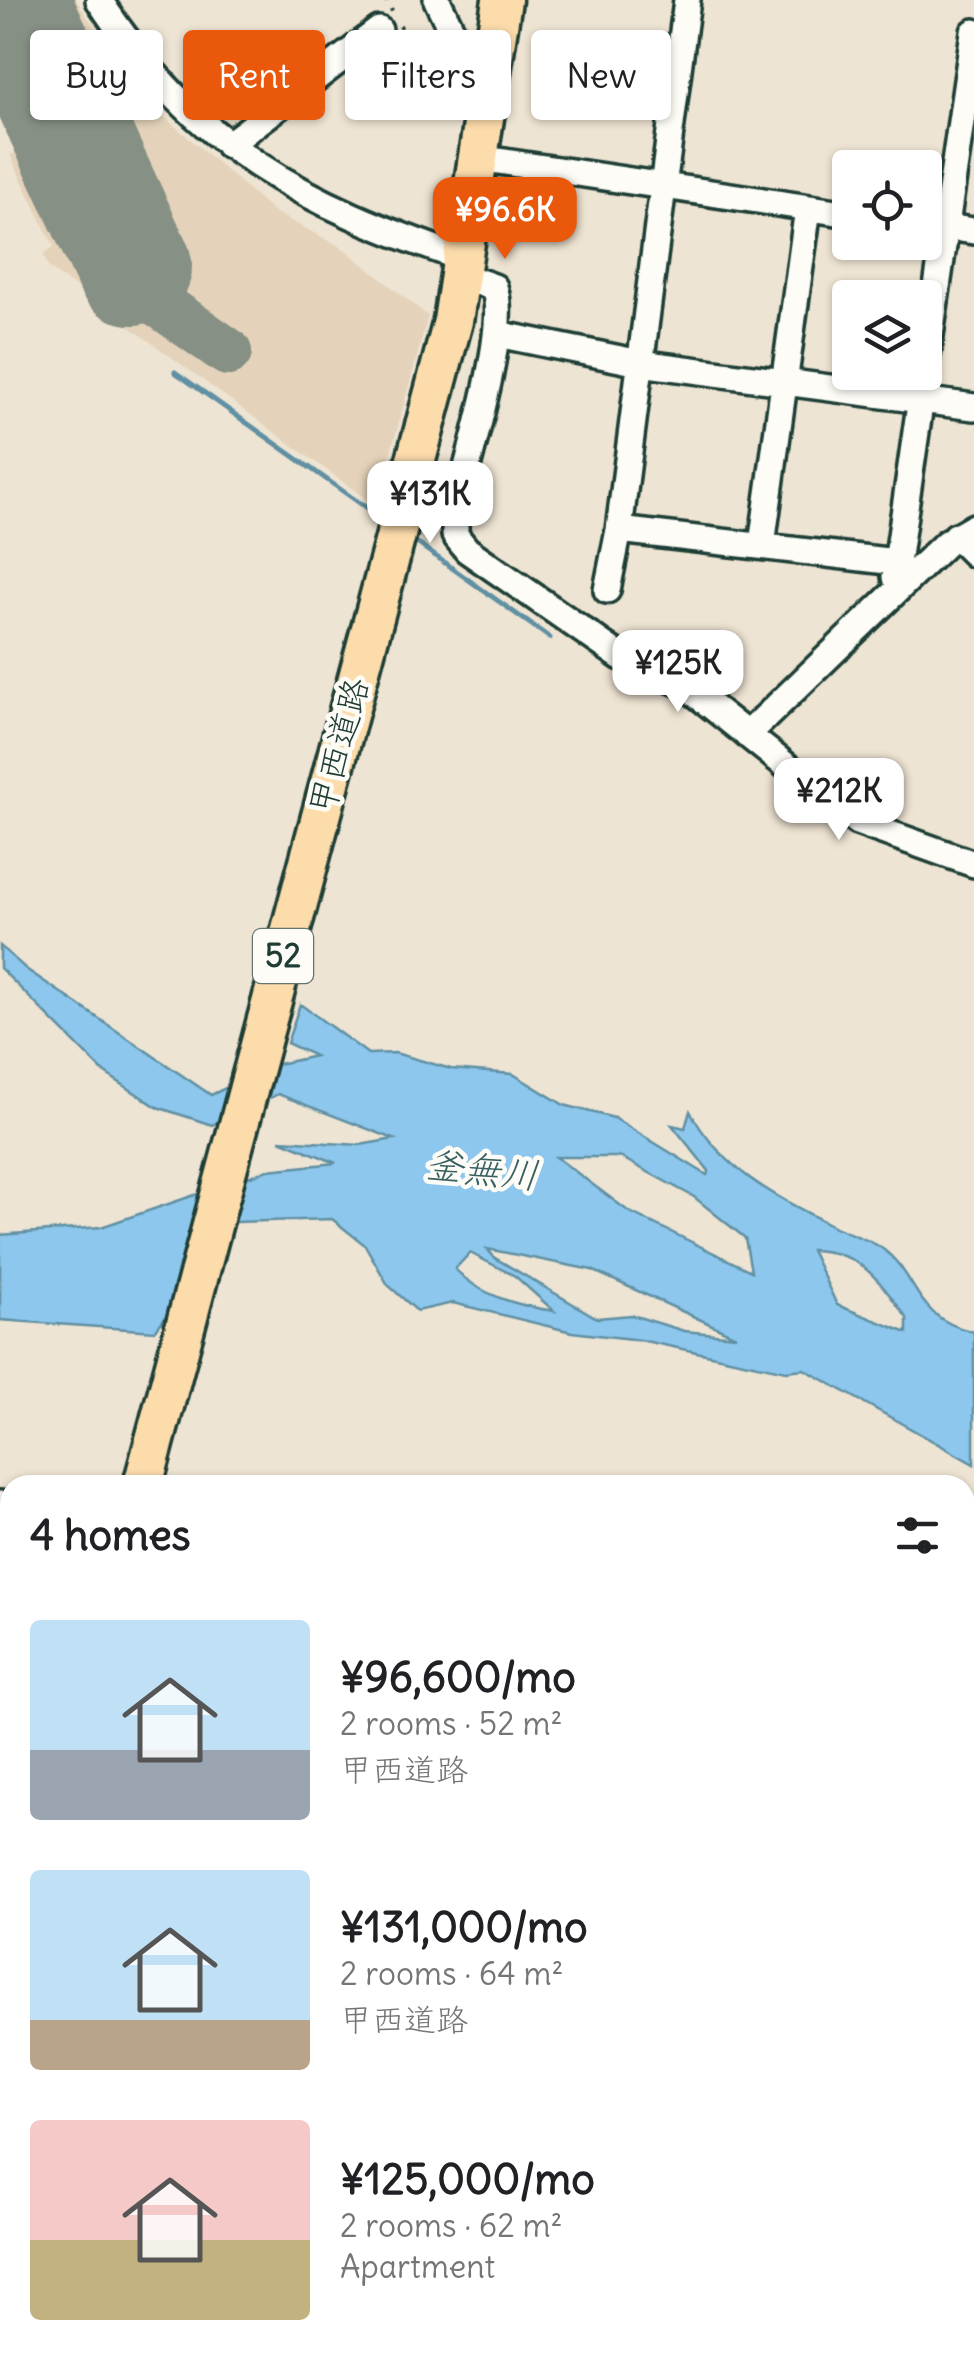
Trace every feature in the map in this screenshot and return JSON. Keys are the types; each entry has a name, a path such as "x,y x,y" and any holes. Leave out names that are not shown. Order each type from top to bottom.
{"highway":[{"name":"甲西道路","path":"498,30 502,0"},
{"name":"甲西道路","path":"146,1475 424,428 464,268 485,120"}],"street":[{"path":"99,0 152,76 228,145 305,196 464,268 494,287 498,300 497,334 455,514 455,535 467,550 621,657 686,686 857,822 974,864"},
{"path":"437,0 451,30"},
{"path":"607,590 619,530 687,0"},
{"path":"942,209 967,139 974,32"},
{"path":"228,145 345,56"},
{"path":"478,158 663,189 832,211"},
{"path":"762,545 808,208"},
{"path":"942,227 974,230"},
{"path":"619,530 762,545 896,570 922,400 933,260"},
{"path":"497,334 640,363 974,407"},
{"path":"747,735 968,539"}],"path":[{"path":"386,0 406,30"}],"shaded area":[{"path":"0,0 76,0 97,30 30,30 30,120 163,120 163,116 274,212 343,248 428,316 376,506 49,268 43,254 54,247 10,155 20,151 0,107"}],"water":[{"name":"釜無川","path":"0,946 26,969 211,1095 274,1065 315,1056 287,1043 300,1004 368,1054 395,1053 451,1069 513,1074 564,1105 614,1118 707,1175 709,1171 672,1125 685,1128 690,1111 702,1131 733,1165 770,1192 880,1247 938,1316 974,1332 974,1464 804,1369 786,1371 640,1340 572,1332 453,1303 417,1311 388,1285 365,1245 332,1219 236,1222 155,1331 0,1320 0,1235 101,1227 268,1170 336,1163 280,1140 360,1145 394,1139 278,1094 212,1125 157,1107 105,1073 0,968","holes":["556,1157 620,1157 694,1197 745,1238 751,1271 628,1211","487,1249 592,1270 736,1336 684,1331 632,1315 597,1318 495,1258","811,1250 844,1256 867,1270 907,1318 907,1333 837,1305","470,1253 515,1276 554,1311 501,1298 476,1286 455,1269"]}],"waterway":[{"path":"175,372 385,521"},
{"path":"410,538 550,638"}],"taxiway":[{"path":"133,266 147,295 228,352"}],"runway":[{"path":"10,0 133,266"}]}
